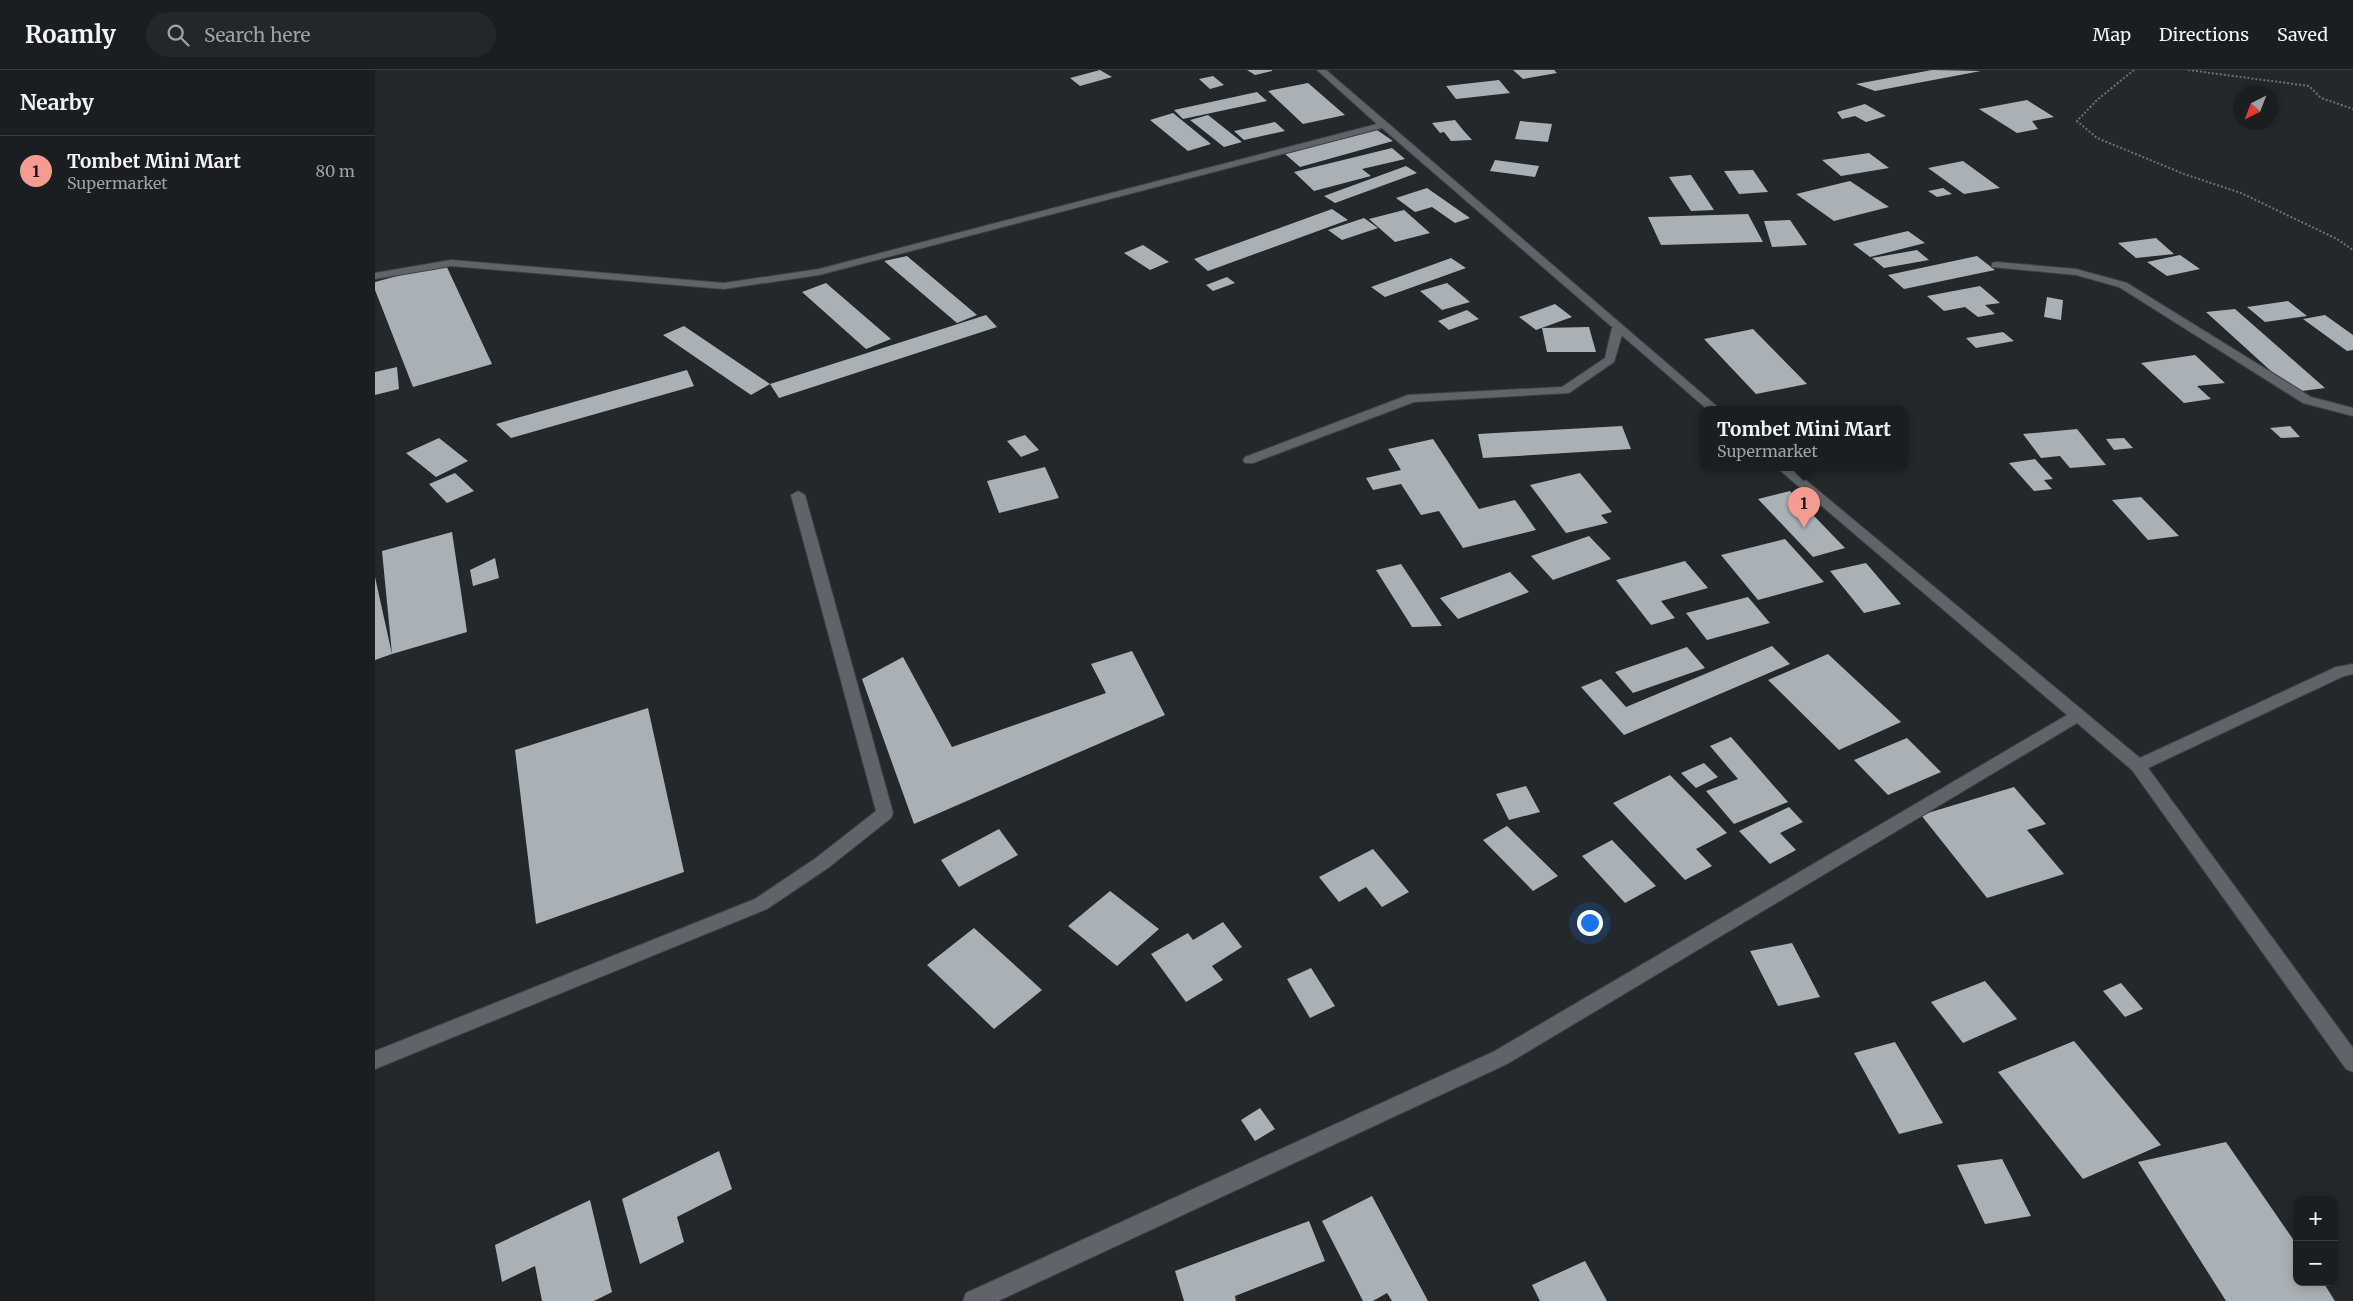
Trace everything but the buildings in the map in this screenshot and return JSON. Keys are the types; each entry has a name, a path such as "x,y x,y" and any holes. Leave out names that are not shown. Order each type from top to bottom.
{"street":[{"path":"1321,70 1382,125 1710,406"},
{"path":"375,276 451,263 724,286 819,272 1382,125"},
{"path":"1996,265 2068,270 2099,276 2115,282 2307,400 2353,412"},
{"path":"1249,460 1412,398 1565,390 1610,360 1618,328"},
{"path":"1787,471 2138,766 2353,1063"},
{"path":"375,1060 761,904 823,864 885,813 798,495"},
{"path":"2138,766 2341,671 2353,669"},
{"path":"974,1301 1499,1058 2077,716"}],"path":[{"path":"2134,70 2122,82 2102,94 2084,110 2077,120 2097,138 2184,174 2241,193 2337,239 2353,250"},
{"path":"2188,70 2309,86 2321,98 2353,109"}],"place":[{"name":"Tombet Mini Mart","path":"1804,528"}]}
